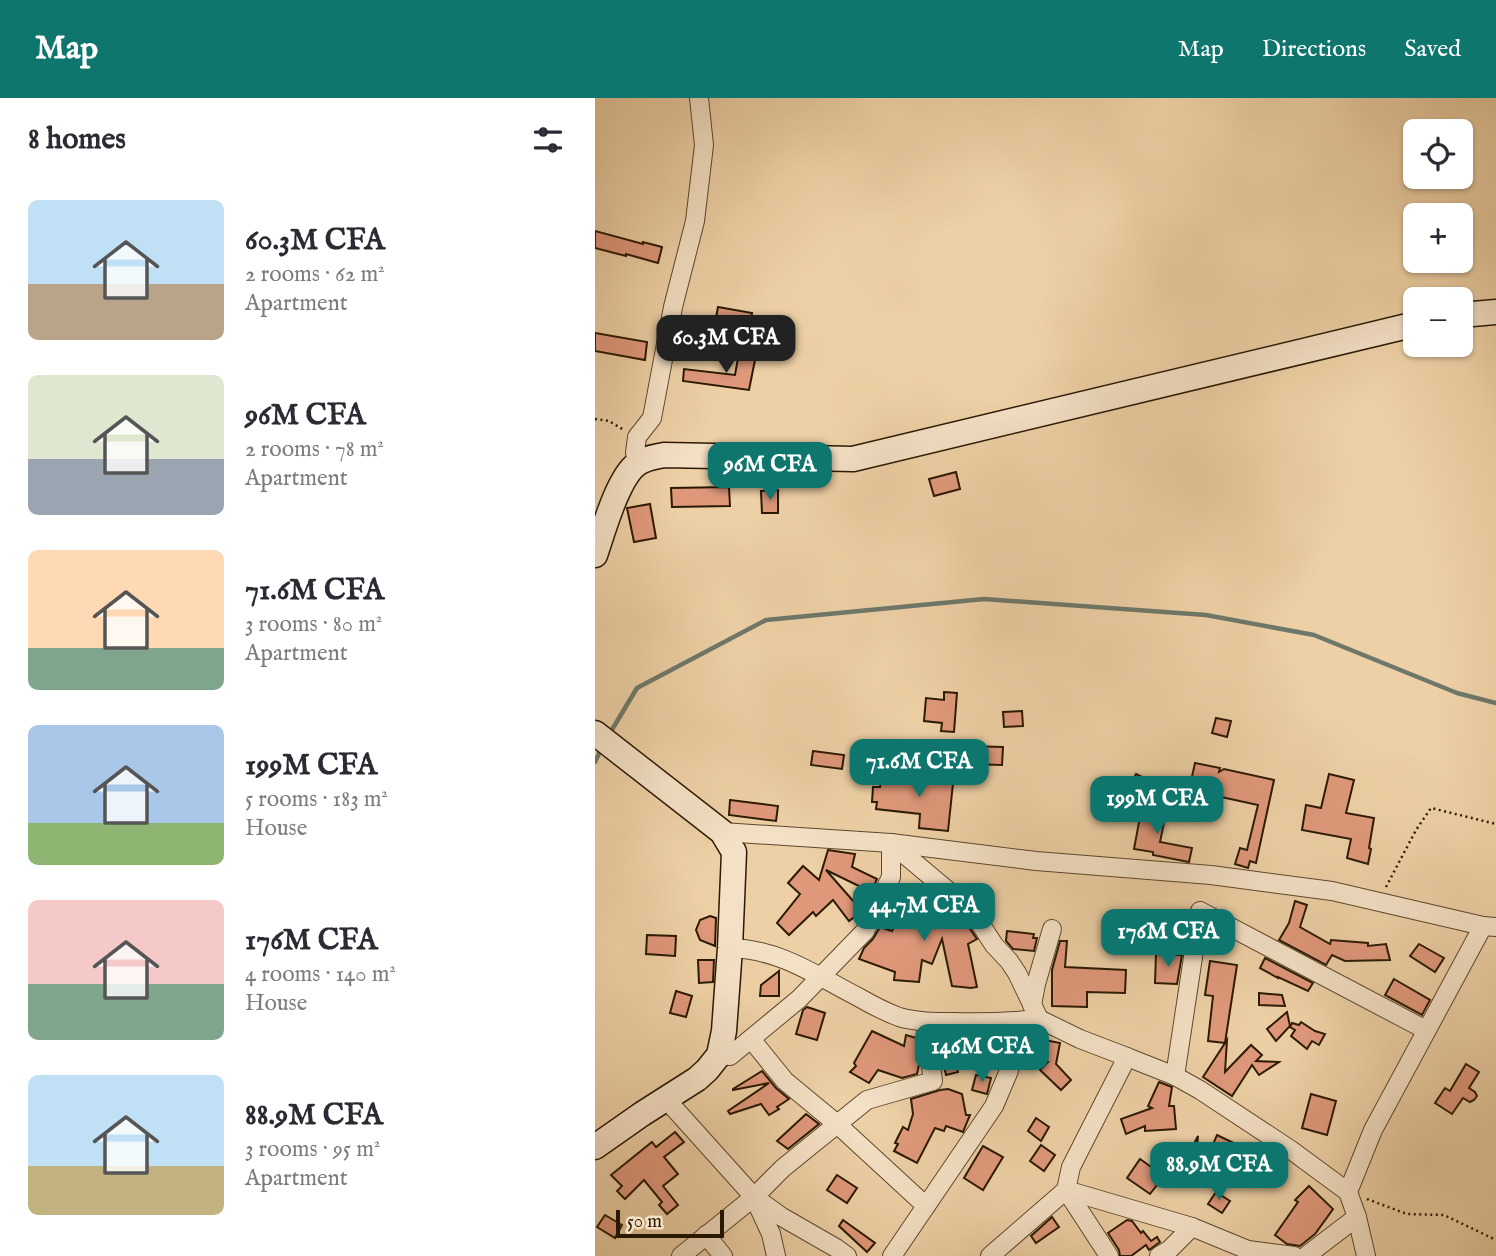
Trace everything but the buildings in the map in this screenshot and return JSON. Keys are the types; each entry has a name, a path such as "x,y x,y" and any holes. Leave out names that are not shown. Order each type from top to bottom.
{"main road":[{"path":"1473,314 1496,312"},
{"path":"595,555 623,482 630,470 649,458 664,455 853,459 1403,327"},
{"path":"595,733 722,832 734,852 724,1031 719,1055 697,1079 595,1147"}],"street":[{"path":"638,463 635,453 637,437 652,418 673,307 695,221 704,145 699,98"},
{"path":"722,832 891,843 1036,861 1211,875 1332,891 1490,926 1426,1030 1373,1130 1347,1192"},
{"path":"719,1055 730,1056 799,999 865,930 891,877 891,843"},
{"path":"891,843 972,911 994,945 1017,973 1032,1015"},
{"path":"1175,1076 1200,911 1426,1030"},
{"path":"892,1256 994,1106 1032,1015 1036,984 1052,929"},
{"path":"730,948 779,956 899,1017 925,1022 975,1023 1032,1015 1080,1039 1175,1076 1291,1150 1347,1192 1357,1217 1366,1256"},
{"path":"681,1256 867,1100 933,1081 925,1022"},
{"path":"751,1039 785,1081 837,1124 926,1206"},
{"path":"990,1256 1066,1190 1071,1167 1127,1057"},
{"path":"665,1098 754,1197 839,1254"},
{"path":"1066,1190 1192,1227 1248,1250 1294,1256"},
{"path":"1066,1190 1109,1256"},
{"path":"754,1197 771,1234 776,1256"},
{"path":"1306,1256 1357,1217"},
{"path":"1160,1256 1192,1227"},
{"path":"706,1236 723,1256"}],"path":[{"path":"595,419 609,422 637,437"},
{"path":"1379,902 1416,830 1431,808 1496,824"},
{"path":"1347,1192 1407,1214 1444,1215 1496,1240"}],"waterway":[{"path":"610,733 637,688 766,620 984,599 1206,615 1314,635 1457,693 1496,703"},
{"path":"595,762 602,747"}]}
